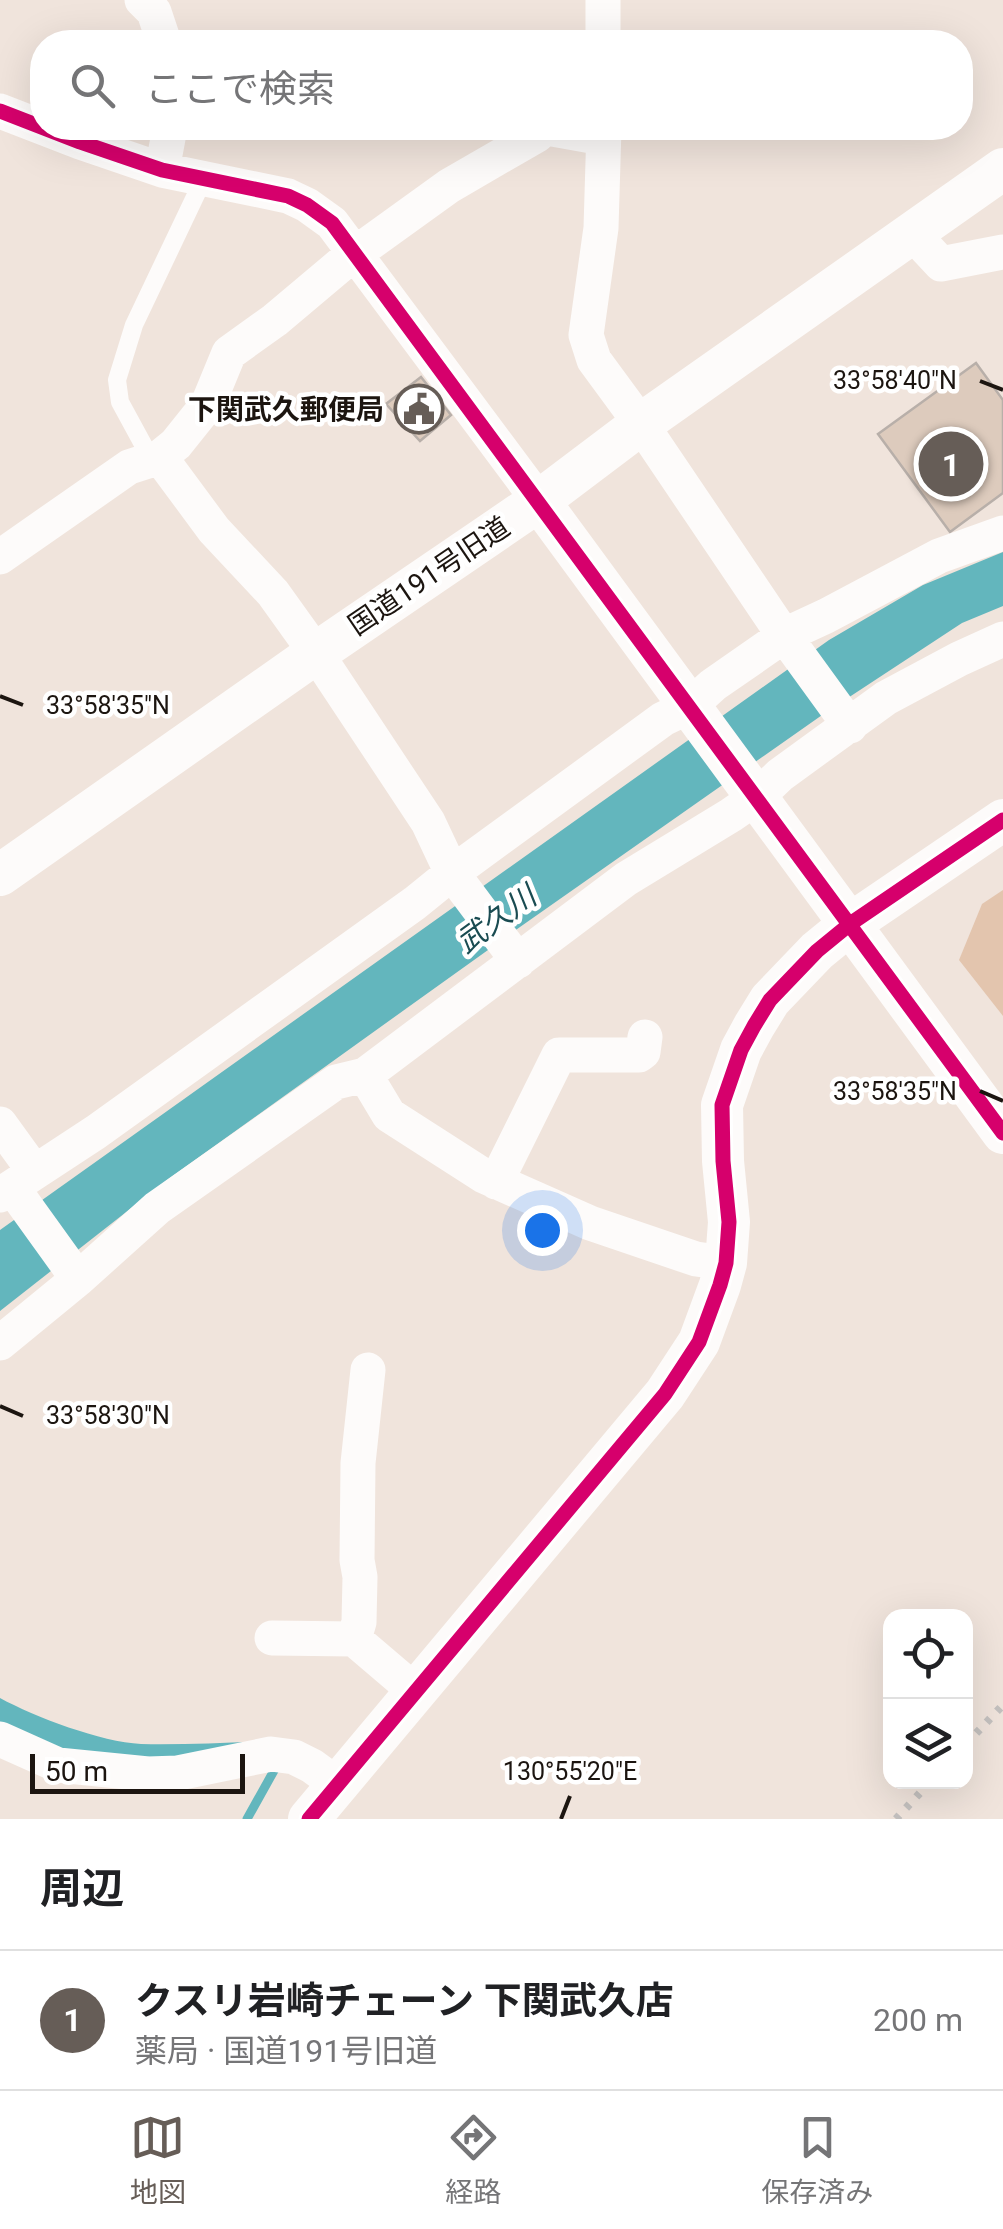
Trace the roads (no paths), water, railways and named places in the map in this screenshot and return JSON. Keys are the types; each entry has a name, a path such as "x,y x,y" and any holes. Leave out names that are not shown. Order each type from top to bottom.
{"street":[{"path":"142,0 154,12 160,30"},
{"path":"603,0 604,30"},
{"path":"0,111 30,123"},
{"path":"75,140 162,170 288,196 332,223 1003,1133"},
{"path":"162,170 168,140"},
{"path":"0,558 128,466 155,458 176,444 208,404 229,354 345,261 449,186 529,140"},
{"path":"604,140 601,228 586,335 594,360 846,721"},
{"name":"国道191号旧道","path":"0,875 1001,174"},
{"path":"912,234 940,264 1003,252"},
{"path":"155,458 273,593 428,822 455,877 514,956"},
{"path":"18,1188 455,877 663,720 694,712 713,685 939,556 1003,510"},
{"path":"939,556 1003,533"},
{"path":"0,1343 157,1208 336,1082 365,1074 514,956 626,879 731,815 753,792 846,721 959,658 1003,640"},
{"path":"309,1819 665,1394 699,1342 726,1263 728,1222 722,1106 741,1050 770,1000 816,951 850,924 1003,820"},
{"path":"496,1182 559,1055 639,1055 645,1038"},
{"path":"365,1074 389,1115 484,1176 590,1222 696,1259 726,1263"},
{"path":"0,1124 18,1188 76,1276"},
{"path":"354,1639 360,1592 356,1560 358,1463 368,1370"},
{"path":"272,1638 354,1639 415,1691"},
{"path":"0,1739 58,1765 148,1774 178,1773 271,1754 294,1757 338,1785"}],"lane":[{"path":"155,458 120,402 117,380 134,325 203,180"}],"water":[{"name":"武久川","path":"1003,552 1003,606 962,623 825,713 520,927 167,1180 0,1311 0,1230 829,640 923,585"},
{"path":"0,1698 69,1727 125,1742 282,1741 173,1764 61,1758 0,1728"}],"waterway":[{"path":"247,1819 276,1767"}],"railway":[{"path":"973,1737 1003,1705"},
{"path":"896,1819 924,1789"}],"place":[{"name":"下関武久郵便局","path":"419,409"},
{"name":"クスリ岩崎チェーン 下関武久店","path":"951,464"}]}
